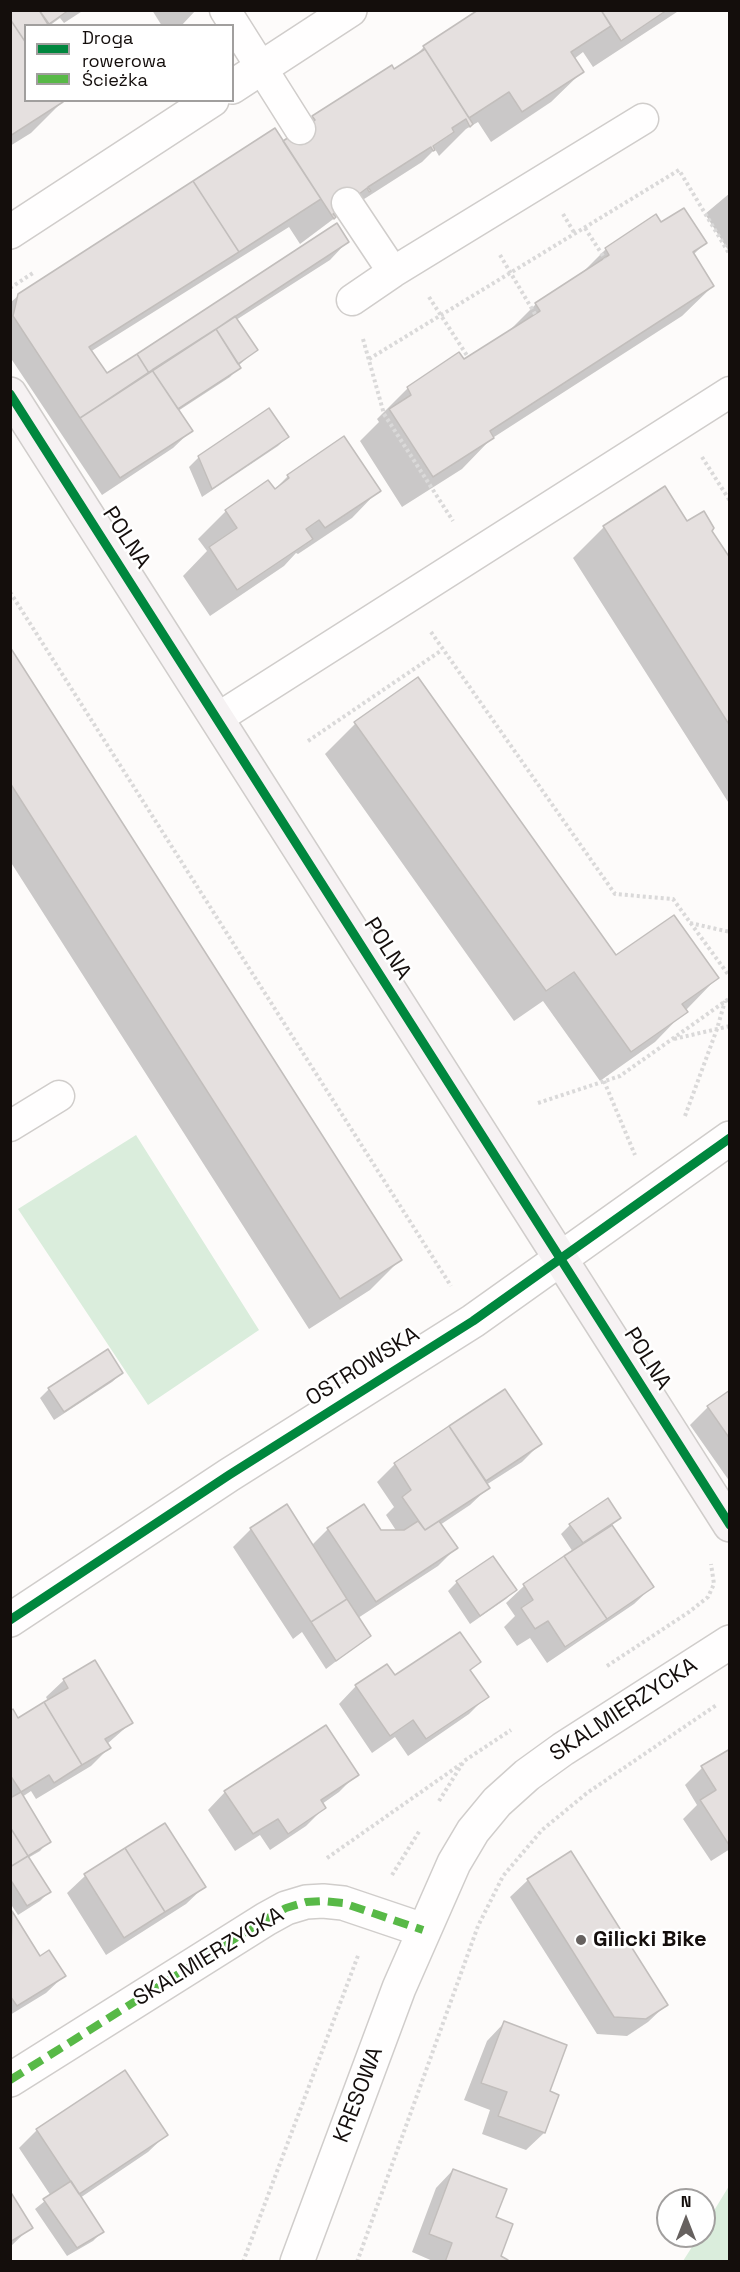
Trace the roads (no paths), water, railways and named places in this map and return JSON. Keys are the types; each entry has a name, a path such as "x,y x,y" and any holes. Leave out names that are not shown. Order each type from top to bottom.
{"street":[{"path":"234,86 350,10"},
{"path":"10,232 209,102"},
{"name":"POLNA","path":"10,393 729,1525"},
{"name":"OSTROWSKA","path":"10,1620 229,1475 473,1321 729,1138"},
{"name":"SKALMIERZYCKA","path":"10,2080 286,1908 306,1902 343,1903 423,1930 454,1863 473,1831 497,1802 527,1774 563,1749 729,1642"},
{"name":"KRESOWA","path":"297,2262 399,1988 423,1930"}],"lane":[{"path":"225,10 234,24"},
{"path":"234,25 300,129"},
{"path":"352,300 478,219 643,119"},
{"path":"347,203 400,268"},
{"path":"218,718 729,392"},
{"path":"10,1125 59,1096"}],"place":[{"name":"Gilicki Bike","path":"581,1940"}]}
